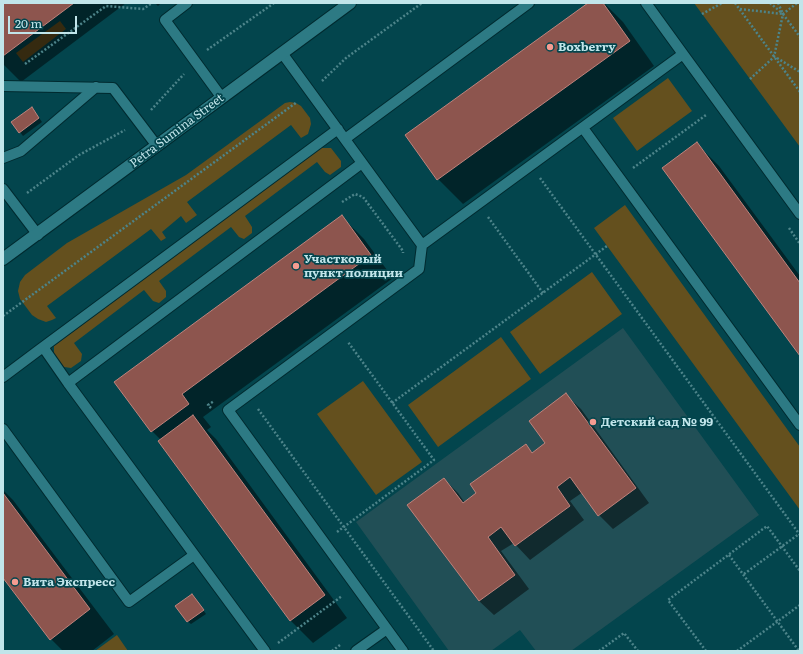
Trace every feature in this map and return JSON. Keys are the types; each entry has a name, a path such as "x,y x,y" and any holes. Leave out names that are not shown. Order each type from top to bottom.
{"street":[{"name":"Petra Sumina Street","path":"3,259 38,235 350,3"}],"lane":[{"path":"188,3 165,20 222,98"},
{"path":"345,139 529,3"},
{"path":"646,3 800,214"},
{"path":"282,53 422,245 419,269 228,410 403,651"},
{"path":"422,245 683,54"},
{"path":"3,86 113,88 157,146"},
{"path":"3,158 21,152 96,87"},
{"path":"583,128 800,425"},
{"path":"3,377 338,129"},
{"path":"68,383 362,163"},
{"path":"3,189 38,235"},
{"path":"43,347 265,651"},
{"path":"3,430 129,602 194,555"},
{"path":"356,651 387,628"}],"path":[{"path":"25,64 106,6 143,9 152,3"},
{"path":"3,316 310,92 346,58 422,3"},
{"path":"702,14 722,3"},
{"path":"735,3 800,92"},
{"path":"770,3 783,14"},
{"path":"778,3 783,14 800,37"},
{"path":"750,79 774,57 783,14 797,3"},
{"path":"740,9 783,14"},
{"path":"774,57 800,72"},
{"path":"631,170 706,115"},
{"path":"530,166 800,534 744,574"},
{"path":"341,202 355,194 363,197 403,251 403,258"},
{"path":"478,204 543,293"},
{"path":"392,403 607,246"},
{"path":"323,541 434,460 338,329"},
{"path":"248,395 434,651"},
{"path":"213,411 208,405 215,400"},
{"path":"706,651 668,600 767,526 800,571"},
{"path":"729,554 800,651"},
{"path":"280,647 277,643 346,593"},
{"path":"738,651 800,605"},
{"path":"599,651 624,633 638,651"},
{"path":"332,651 343,643"}],"shaded area":[{"path":"694,3 800,3 800,147 750,79"},
{"path":"60,21 66,29 23,62 16,53"},
{"path":"668,78 692,111 637,151 613,118"},
{"path":"290,102 301,106 310,118 311,124 308,134 301,138 291,125 187,202 197,215 186,223 181,216 162,232 166,238 161,241 151,229 47,306 56,318 46,322 32,315 20,299 18,291 20,282 25,275 67,243 186,175 285,103"},
{"path":"320,148 331,148 341,161 341,167 330,175 325,172 317,162 245,216 252,227 252,233 244,239 239,237 231,227 159,281 166,291 166,297 159,303 153,301 144,290 74,343 82,354 81,361 71,368 64,367 54,354 54,346"},
{"path":"625,205 800,447 800,510 594,228"},
{"path":"592,272 622,314 540,374 510,332"},
{"name":"Детский сад № 99","path":"623,328 759,515 571,651 536,651 520,630 491,651 449,651 356,522"},
{"path":"501,337 531,379 438,447 408,405"},
{"path":"363,381 422,462 376,495 317,414"},
{"path":"117,635 128,651 95,651"}],"building":[{"path":"3,3 74,3 3,56"},
{"path":"588,3 603,3 630,41 437,180 405,135"},
{"path":"32,107 39,118 19,133 11,122"},
{"path":"697,142 800,283 800,356 662,168"},
{"path":"342,215 371,255 182,394 189,404 151,432 114,382"},
{"path":"566,393 636,488 598,516 570,477 557,487 570,506 515,546 501,527 488,537 515,575 479,601 407,505 444,478 463,503 476,493 470,484 526,444 532,453 545,443 529,421"},
{"path":"193,415 325,595 290,621 158,441"},
{"path":"3,493 90,609 50,640 3,578"},
{"path":"192,594 204,610 187,622 175,606"}],"place":[{"name":"Boxberry","path":"550,47"},
{"name":"Участковый пункт полиции","path":"296,266"},
{"name":"Детский сад № 99","path":"593,422"},
{"name":"Вита Экспресс","path":"15,582"}]}
